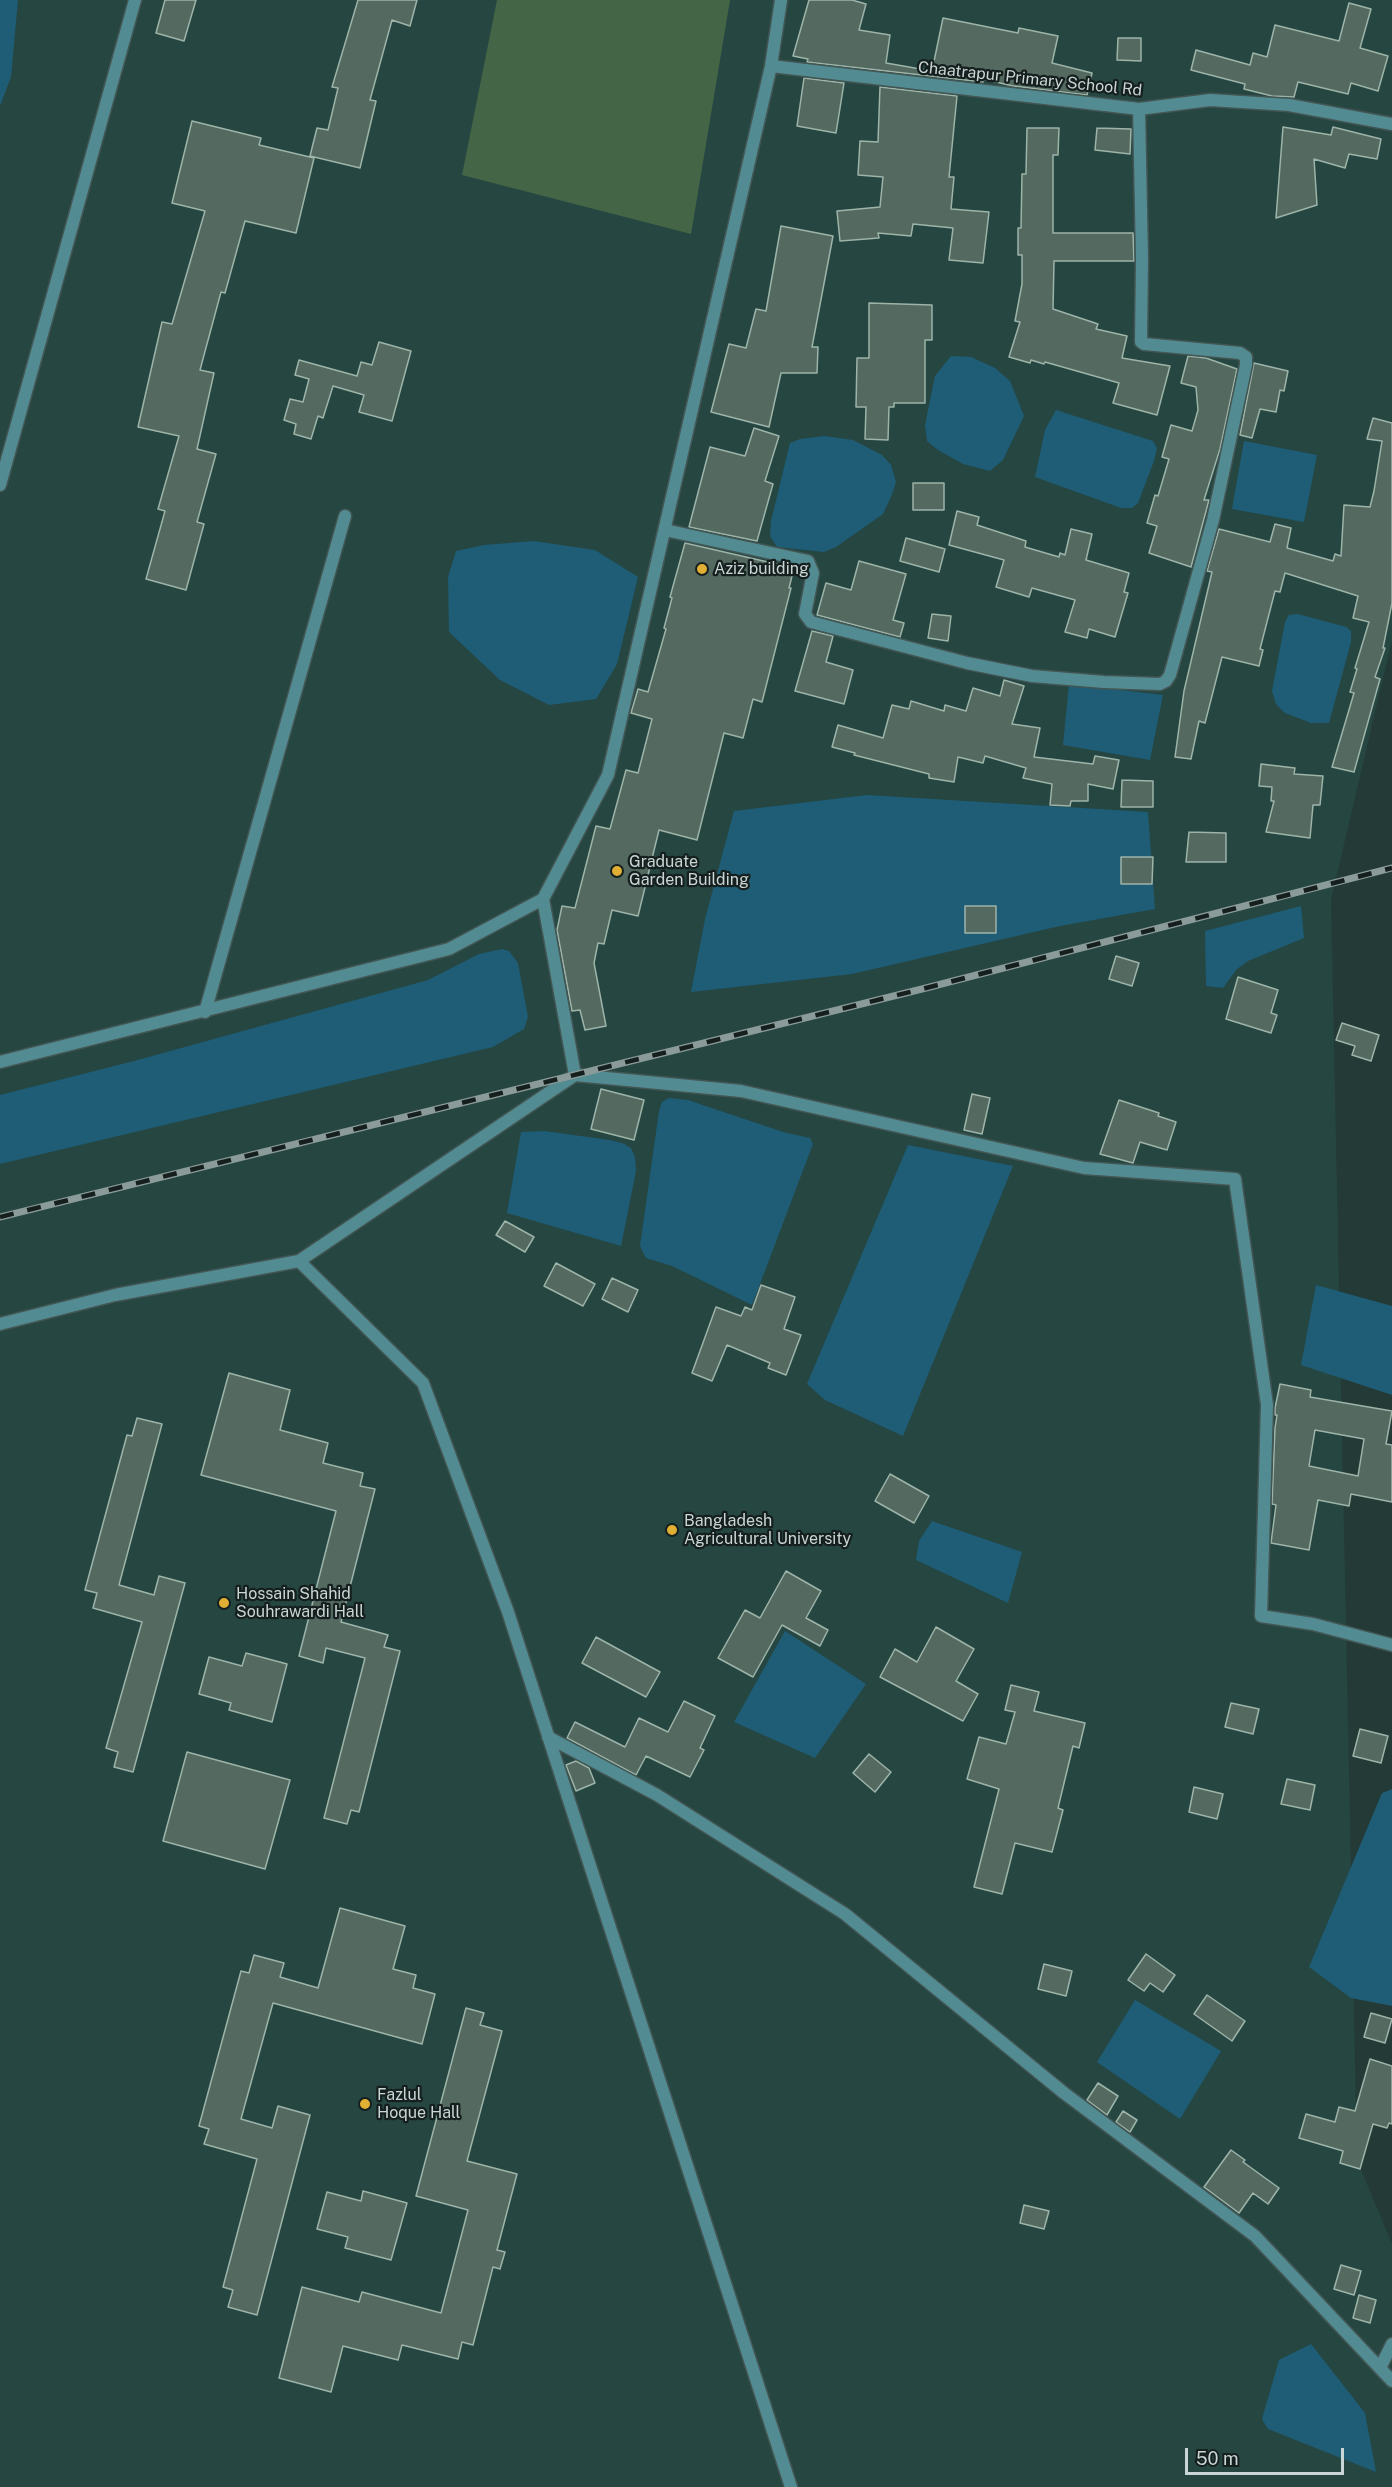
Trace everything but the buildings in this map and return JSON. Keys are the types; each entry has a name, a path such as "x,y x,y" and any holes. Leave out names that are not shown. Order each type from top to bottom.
{"street":[{"path":"0,485 135,0"},
{"path":"0,1062 449,949 543,899 608,775 771,66 781,0"},
{"name":"Chaatrapur Primary School Rd","path":"771,66 1139,109 1210,100 1289,105 1392,124"},
{"path":"665,530 808,561 813,573 805,614 811,622 913,650 1032,676 1104,682 1161,684 1166,681 1170,675 1213,520 1246,357 1240,352 1141,342 1139,109"},
{"path":"205,1012 345,516"},
{"path":"543,899 575,1075"},
{"path":"0,1324 115,1294 299,1261 575,1075 741,1091 1084,1168 1234,1179 1267,1405 1262,1616 1313,1624 1392,1645"},
{"path":"299,1261 423,1383 508,1612 791,2487"},
{"path":"548,1737 657,1795 844,1914 1064,2093 1255,2236 1392,2380"},
{"path":"1380,2368 1392,2344"}],"shaded area":[{"name":"Bangladesh Agricultural University","path":"0,0 1392,0 1392,640 1331,900 1357,2160 1392,2244 1392,2487 0,2487"}],"green space":[{"path":"497,0 730,0 691,234 462,175"}],"water":[{"path":"0,0 18,0 11,77 0,106"},
{"path":"951,356 971,357 995,368 1010,381 1024,416 1003,460 990,471 963,464 927,441 925,425 935,376"},
{"path":"1056,410 1153,441 1157,448 1154,461 1138,503 1132,508 1121,508 1035,477 1045,430"},
{"path":"824,436 853,440 882,455 891,465 896,482 891,497 883,514 836,547 824,552 777,547 770,536 771,521 790,443 800,439"},
{"path":"1244,441 1317,455 1304,522 1232,509"},
{"path":"534,541 595,550 638,577 617,664 596,699 549,705 500,680 449,632 448,577 456,551 484,545"},
{"path":"1298,614 1346,627 1351,631 1351,642 1329,723 1311,723 1285,713 1276,704 1272,691 1285,622 1289,615"},
{"path":"1069,684 1163,695 1150,760 1063,745"},
{"path":"867,795 1148,812 1155,909 1060,926 852,974 691,992 705,919 734,811"},
{"path":"1301,906 1304,938 1248,961 1237,969 1223,988 1206,986 1205,931"},
{"path":"502,949 509,951 518,963 528,1017 524,1029 493,1047 0,1164 0,1095 134,1061 428,980 479,954"},
{"path":"669,1098 688,1100 783,1132 810,1138 813,1144 752,1305 672,1266 646,1258 640,1246 659,1111 662,1102"},
{"path":"544,1131 610,1140 631,1148 635,1157 636,1171 621,1246 507,1213 521,1132"},
{"path":"908,1145 1013,1166 903,1436 825,1400 807,1384"},
{"path":"1316,1285 1392,1306 1392,1395 1301,1365"},
{"path":"932,1521 1022,1552 1008,1603 916,1560 919,1541"},
{"path":"785,1631 866,1684 815,1758 734,1722"},
{"path":"1392,1789 1392,2006 1351,1998 1309,1967 1382,1793"},
{"path":"1135,2000 1221,2051 1180,2119 1097,2062"},
{"path":"1311,2344 1365,2413 1376,2472 1268,2429 1262,2419 1279,2360"}],"railway":[{"path":"0,1217 926,988 1392,868"}],"place":[{"name":"Aziz building","path":"702,569"},
{"name":"Graduate Garden Building","path":"617,871"},
{"name":"Bangladesh Agricultural University","path":"672,1530"},
{"name":"Hossain Shahid Souhrawardi Hall","path":"224,1603"},
{"name":"Fazlul Hoque Hall","path":"365,2104"}]}
